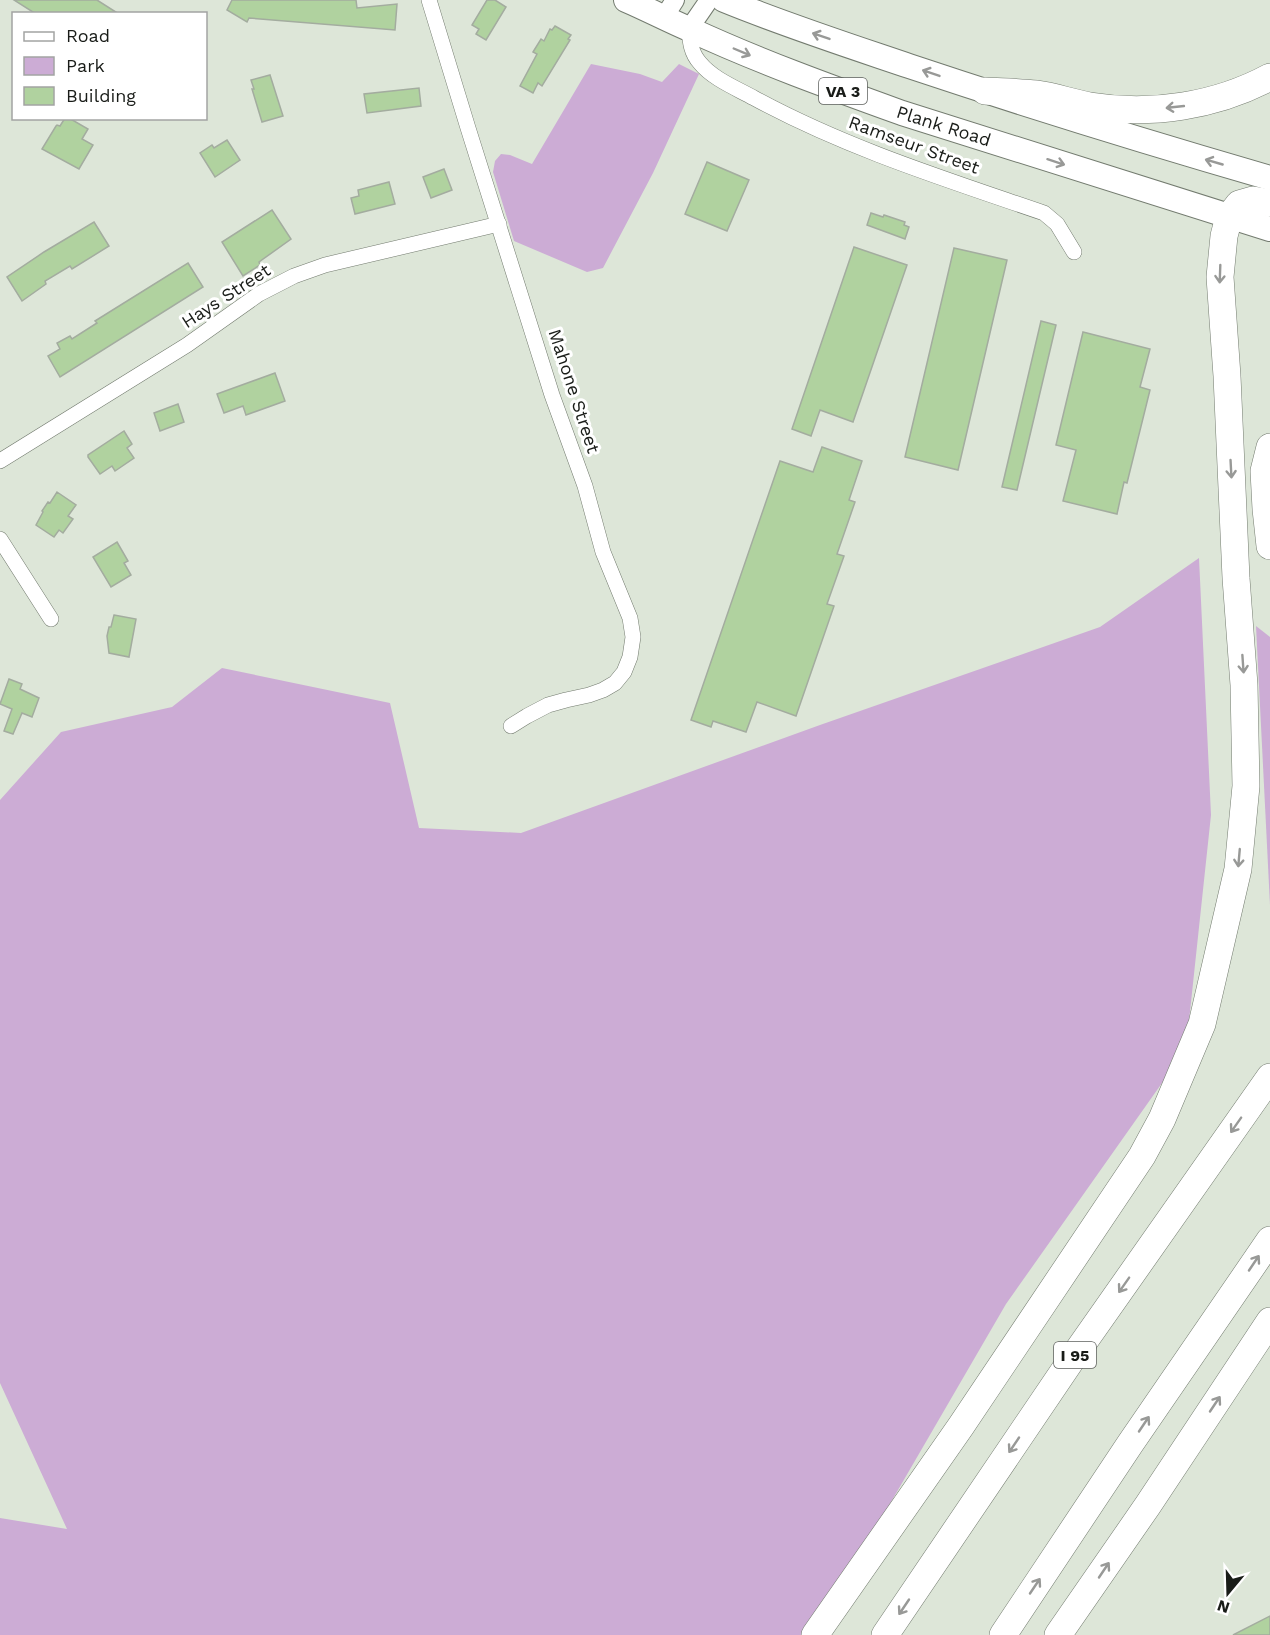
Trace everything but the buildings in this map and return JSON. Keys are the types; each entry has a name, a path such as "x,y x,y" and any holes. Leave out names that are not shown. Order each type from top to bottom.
{"highway":[{"name":"Plank Road","path":"626,0 670,9 689,29 777,66 902,113 1270,229"},
{"name":"VA 3","path":"724,0 815,34 985,92 1270,178"},
{"path":"985,92 1037,94 1091,106 1141,109 1196,104 1223,98 1270,78"},
{"path":"815,1635 961,1426 1142,1156 1162,1119 1202,1024 1238,870 1246,786 1244,685 1220,277 1224,236 1229,217 1239,204 1252,200 1270,203"},
{"path":"1270,447 1264,471 1270,546"},
{"name":"I 95","path":"885,1635 1074,1356 1270,1077"},
{"path":"1003,1635 1270,1240"},
{"path":"1058,1635 1148,1505 1270,1321"}],"street":[{"name":"Mahone Street","path":"429,0 552,395 585,486 603,552 630,618 633,637 630,657 624,672 615,682 589,695 548,705 511,726"},
{"path":"689,29 709,0"},
{"name":"Ramseur Street","path":"689,29 692,50 700,64 730,85 840,140 1044,213 1057,224 1074,252"},
{"name":"Hays Street","path":"0,461 187,345 259,294 294,276 326,265 499,224"},
{"path":"0,539 51,619"}],"green space":[{"path":"591,64 640,74 662,82 679,64 699,74 653,173 603,268 587,272 514,241 493,172 495,161 501,154 510,155 532,164"},
{"path":"1199,558 1211,815 1186,1049 1006,1304 837,1595 811,1635 0,1635 0,1518 67,1529 0,1383 0,800 61,732 172,707 222,668 390,703 419,828 521,833 1100,627"},
{"path":"1256,626 1270,637 1270,905"}]}
